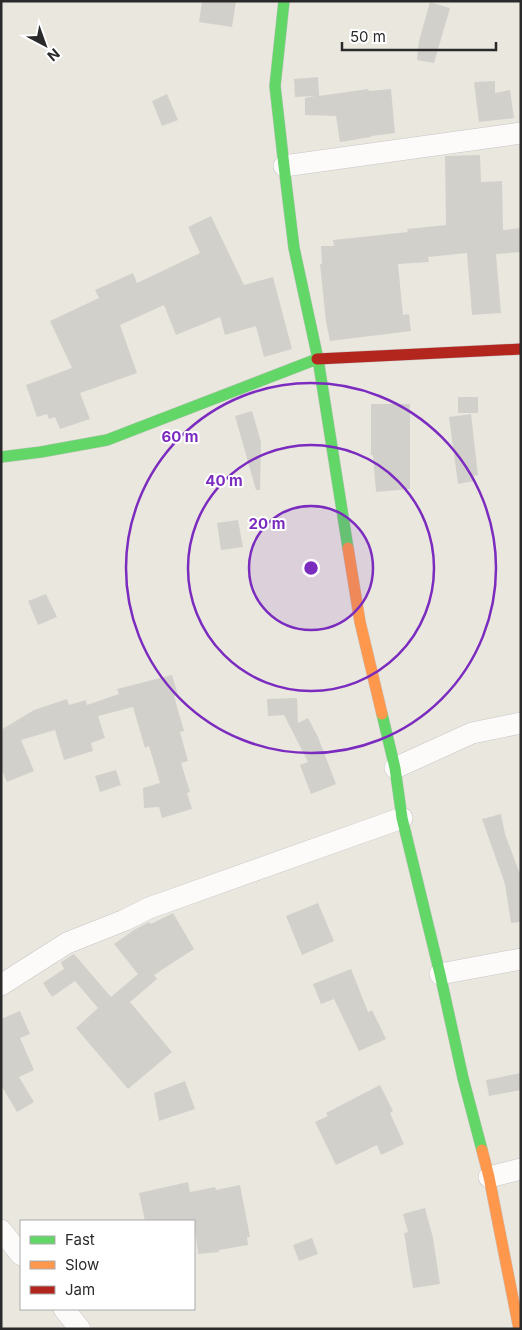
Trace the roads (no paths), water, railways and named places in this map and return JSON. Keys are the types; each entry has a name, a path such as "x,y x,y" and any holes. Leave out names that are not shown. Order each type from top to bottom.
{"street":[{"path":"284,1 275,86 294,248 318,359 360,622 396,768 402,818 463,1078 489,1177 519,1329"},
{"path":"284,166 521,133"},
{"path":"1,457 57,450 107,440 318,359 521,349"},
{"path":"396,768 472,733 521,723"},
{"path":"1,985 67,943 125,920 149,908 402,818"},
{"path":"440,974 521,959"},
{"path":"489,1177 521,1169"},
{"path":"1,1230 20,1254"},
{"path":"65,1310 80,1329"}]}
